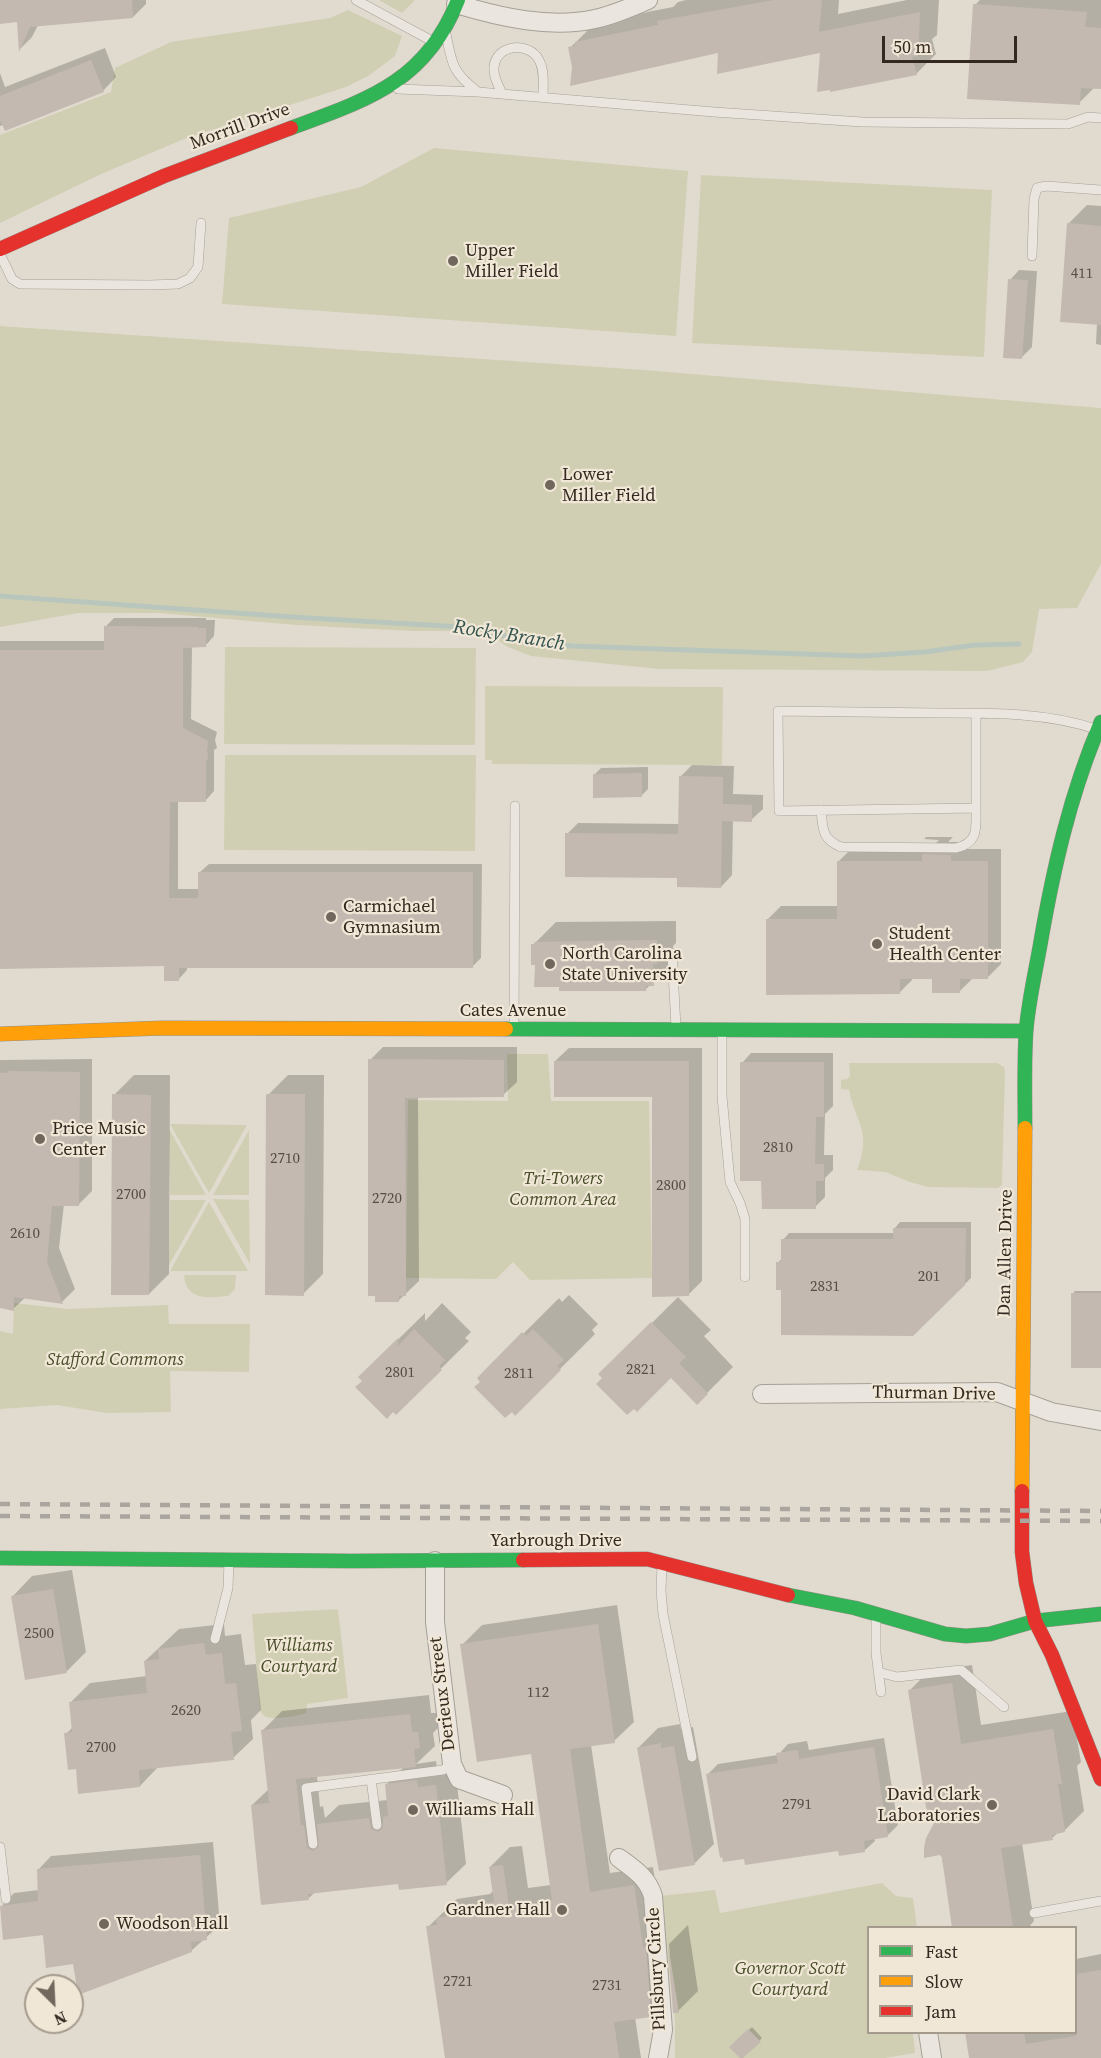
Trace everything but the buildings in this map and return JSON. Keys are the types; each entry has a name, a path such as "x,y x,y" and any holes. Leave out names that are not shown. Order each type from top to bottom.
{"street":[{"path":"457,2 492,14 551,22 573,22 616,14 648,0"},
{"name":"Morrill Drive","path":"0,249 146,183 348,106 385,89 405,76 435,42 457,2"},
{"name":"Dan Allen Drive","path":"1099,726 1087,755 1058,857 1037,959 1026,1031 1022,1551 1026,1583 1035,1621 1052,1655 1101,1779"},
{"name":"Cates Avenue","path":"0,1034 163,1028 1026,1031"},
{"name":"Thurman Drive","path":"762,1394 997,1392 1051,1412 1101,1421"},
{"name":"Yarbrough Drive","path":"0,1558 435,1561 646,1559 876,1614 945,1634 966,1636 999,1632 1035,1621 1101,1614"},
{"name":"Derieux Street","path":"435,1561 435,1622 452,1764 459,1779 503,1795"},
{"name":"Pillsbury Circle","path":"619,1858 644,1877 653,1896 663,2030 658,2058"},
{"path":"928,2034 932,2058"}],"lane":[{"path":"356,0 435,42"},
{"path":"444,27 454,67 462,80 478,92"},
{"path":"502,94 494,77 494,66 499,54 518,47 530,51 539,61 543,73 543,97"},
{"path":"385,89 478,92 862,122 1068,124 1088,117 1101,118"},
{"path":"1032,256 1034,199 1037,188 1046,186 1101,190"},
{"path":"0,254 12,279 20,284 178,284 190,278 198,267 201,223"},
{"path":"976,808 779,811 778,711 976,713 1045,717 1099,726"},
{"path":"821,810 826,838 841,847 956,848 966,845 973,839 976,830 976,713"},
{"path":"514,1029 515,806"},
{"path":"672,953 676,1030"},
{"path":"722,1030 722,1096 730,1182 745,1219 745,1277"},
{"path":"215,1639 224,1606 230,1560"},
{"path":"662,1563 663,1614 692,1758"},
{"path":"876,1614 875,1639 881,1692"},
{"path":"878,1672 897,1677 961,1670 1004,1707"},
{"path":"313,1844 306,1788 443,1770 452,1764"},
{"path":"371,1779 377,1826"},
{"path":"0,1847 6,1899"},
{"path":"1034,1913 1101,1901"}],"green space":[{"path":"379,0 415,0 402,13"},
{"path":"348,10 402,36 395,56 368,76 346,87 184,139 99,175 0,223 0,135 111,92 115,68 171,42 330,18"},
{"name":"Upper Miller Field","path":"434,148 688,171 676,336 222,304 229,218 361,187"},
{"path":"701,175 992,190 984,357 692,343"},
{"name":"Lower Miller Field","path":"0,326 644,370 1101,408 1101,564 1077,608 1039,609 1032,652 1023,662 987,671 659,669 531,656 508,647 490,635 475,631 412,631 296,625 160,613 78,613 0,627"},
{"path":"225,647 476,648 475,745 224,744"},
{"path":"485,686 723,687 722,765 492,764 492,760 485,760"},
{"path":"225,755 476,755 475,851 224,850"},
{"name":"Tri-Towers Common Area","path":"507,1054 548,1054 551,1101 649,1101 652,1278 530,1280 513,1262 496,1279 406,1278 408,1100 508,1101"},
{"path":"849,1063 997,1063 1004,1067 1002,1185 998,1188 928,1187 885,1172 857,1170 863,1137 849,1090 841,1089 841,1080 850,1076"},
{"path":"170,1124 247,1125 209,1193"},
{"path":"169,1129 206,1195 170,1195"},
{"path":"249,1130 249,1195 213,1195"},
{"path":"213,1199 249,1200 250,1264"},
{"path":"170,1200 206,1200 169,1265"},
{"path":"209,1202 248,1271 170,1271"},
{"path":"184,1275 236,1275 235,1289 228,1296 199,1296 189,1290"},
{"name":"Stafford Commons","path":"14,1303 68,1309 168,1305 169,1324 250,1324 249,1372 170,1371 171,1412 107,1413 57,1405 0,1409 0,1331 13,1334"},
{"name":"Williams Courtyard","path":"338,1609 348,1698 307,1704 306,1713 298,1715 269,1718 262,1714 252,1614"},
{"name":"Governor Scott Courtyard","path":"882,1883 896,1896 913,1898 917,1926 867,1926 867,2034 913,2034 915,2053 885,2058 675,2058 675,2020 660,1896 715,1890 720,1913"}],"waterway":[{"name":"Rocky Branch","path":"0,596 479,628 520,641 572,646 862,656 925,652 975,645 1019,644"}],"railway":[{"path":"0,1504 1101,1511"},
{"path":"0,1516 1101,1521"}],"traffic: fast":[{"path":"291,128 369,97 411,69 429,51 445,28 458,0"},
{"path":"1025,1128 1027,1021 1045,918 1072,804 1101,722"},
{"path":"506,1029 1026,1031"},
{"path":"0,1558 523,1560"},
{"path":"788,1595 855,1608 945,1634 966,1636 990,1634 1035,1621 1101,1614"}],"traffic: slow":[{"path":"0,1034 163,1028 506,1029"},
{"path":"1022,1491 1025,1128"}],"traffic: jam":[{"path":"0,249 164,176 291,128"},
{"path":"1022,1491 1022,1552 1026,1583 1035,1621 1052,1655 1101,1779"},
{"path":"523,1560 647,1559 788,1595"}],"place":[{"name":"Upper Miller Field","path":"453,261"},
{"name":"Lower Miller Field","path":"550,485"},
{"name":"Carmichael Gymnasium","path":"331,917"},
{"name":"Student Health Center","path":"877,944"},
{"name":"North Carolina State University","path":"550,964"},
{"name":"Price Music Center","path":"40,1139"},
{"name":"David Clark Laboratories","path":"992,1805"},
{"name":"Williams Hall","path":"413,1810"},
{"name":"Gardner Hall","path":"562,1910"},
{"name":"Woodson Hall","path":"104,1924"}]}
